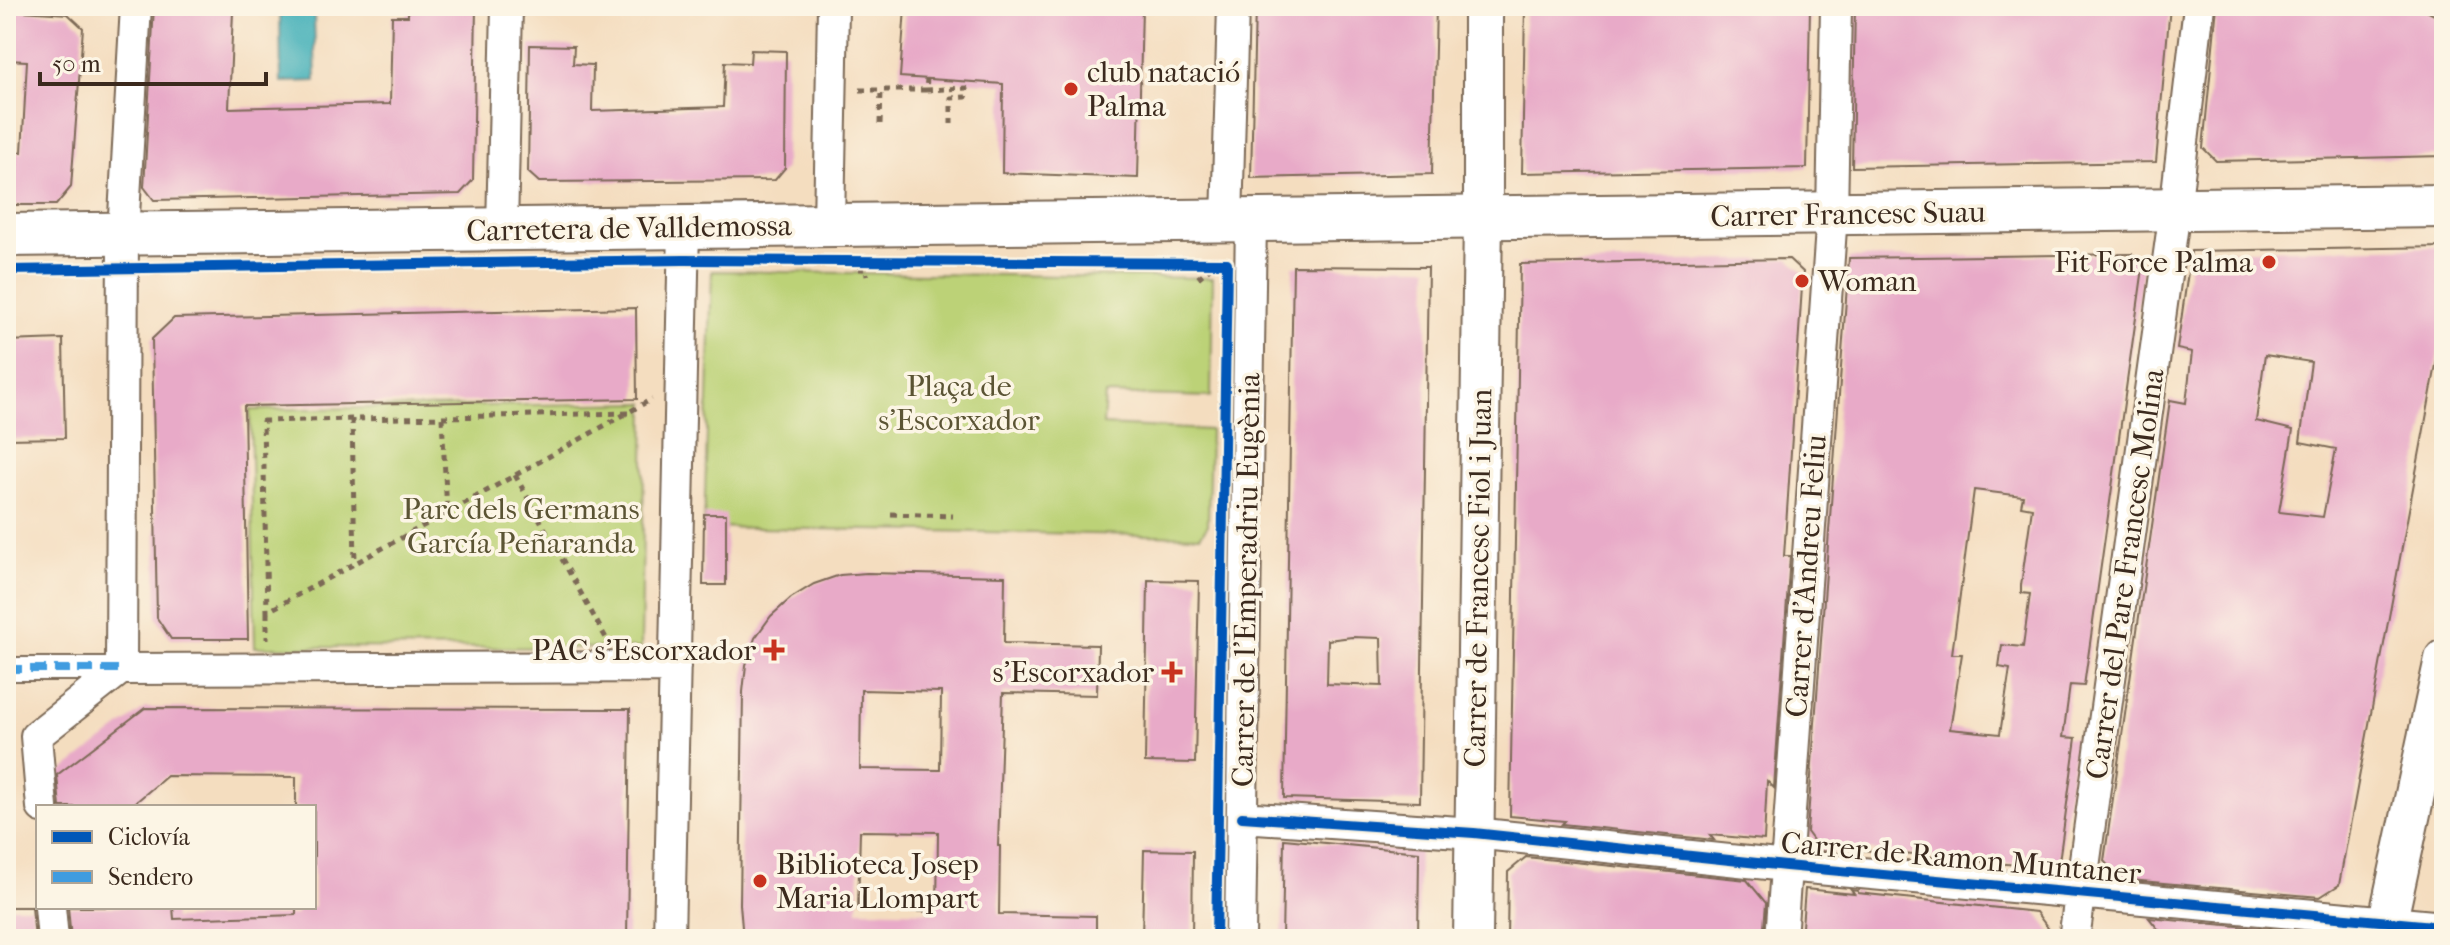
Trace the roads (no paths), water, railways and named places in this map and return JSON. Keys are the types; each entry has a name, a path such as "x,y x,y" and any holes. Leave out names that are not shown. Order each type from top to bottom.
{"main road":[{"name":"Carrer Francesc Suau","path":"1239,220 2444,206"},
{"name":"Carretera de Valldemossa","path":"6,235 684,227 835,243 1239,220"}],"street":[{"path":"121,669 123,233 136,6"},
{"path":"502,229 507,6"},
{"path":"833,6 835,243"},
{"name":"Carrer de l'Emperadriu Eugènia","path":"1233,6 1239,220 1240,939"},
{"name":"Carrer de Francesc Fiol i Juan","path":"1473,939 1483,6"},
{"name":"Carrer d'Andreu Feliu","path":"1781,939 1832,214 1836,6"},
{"name":"Carrer del Pare Francesc Molina","path":"2074,939 2175,210 2199,6"},
{"path":"669,939 684,227"},
{"path":"2386,931 2444,659"},
{"path":"6,669 675,667"},
{"path":"42,805 36,736 121,669"},
{"path":"1242,817 1474,833"},
{"name":"Carrer de Ramon Muntaner","path":"1474,833 2080,893 2386,931 2444,927"},
{"path":"50,909 53,939"}],"water":[{"path":"280,13 314,14 316,81 281,82"}],"place":[{"name":"club natació Palma","path":"1071,89"},
{"name":"Fit Force Palma","path":"2269,262"},
{"name":"Woman","path":"1802,281"},
{"name":"PAC s'Escorxador","path":"774,650"},
{"name":"s'Escorxador","path":"1172,672"},
{"name":"Biblioteca Josep Maria Llompart","path":"760,881"}],"park label":[{"name":"Plaça de s'Escorxador","path":"959,403"},
{"name":"Parc dels Germans García Peñaranda","path":"521,526"}]}
